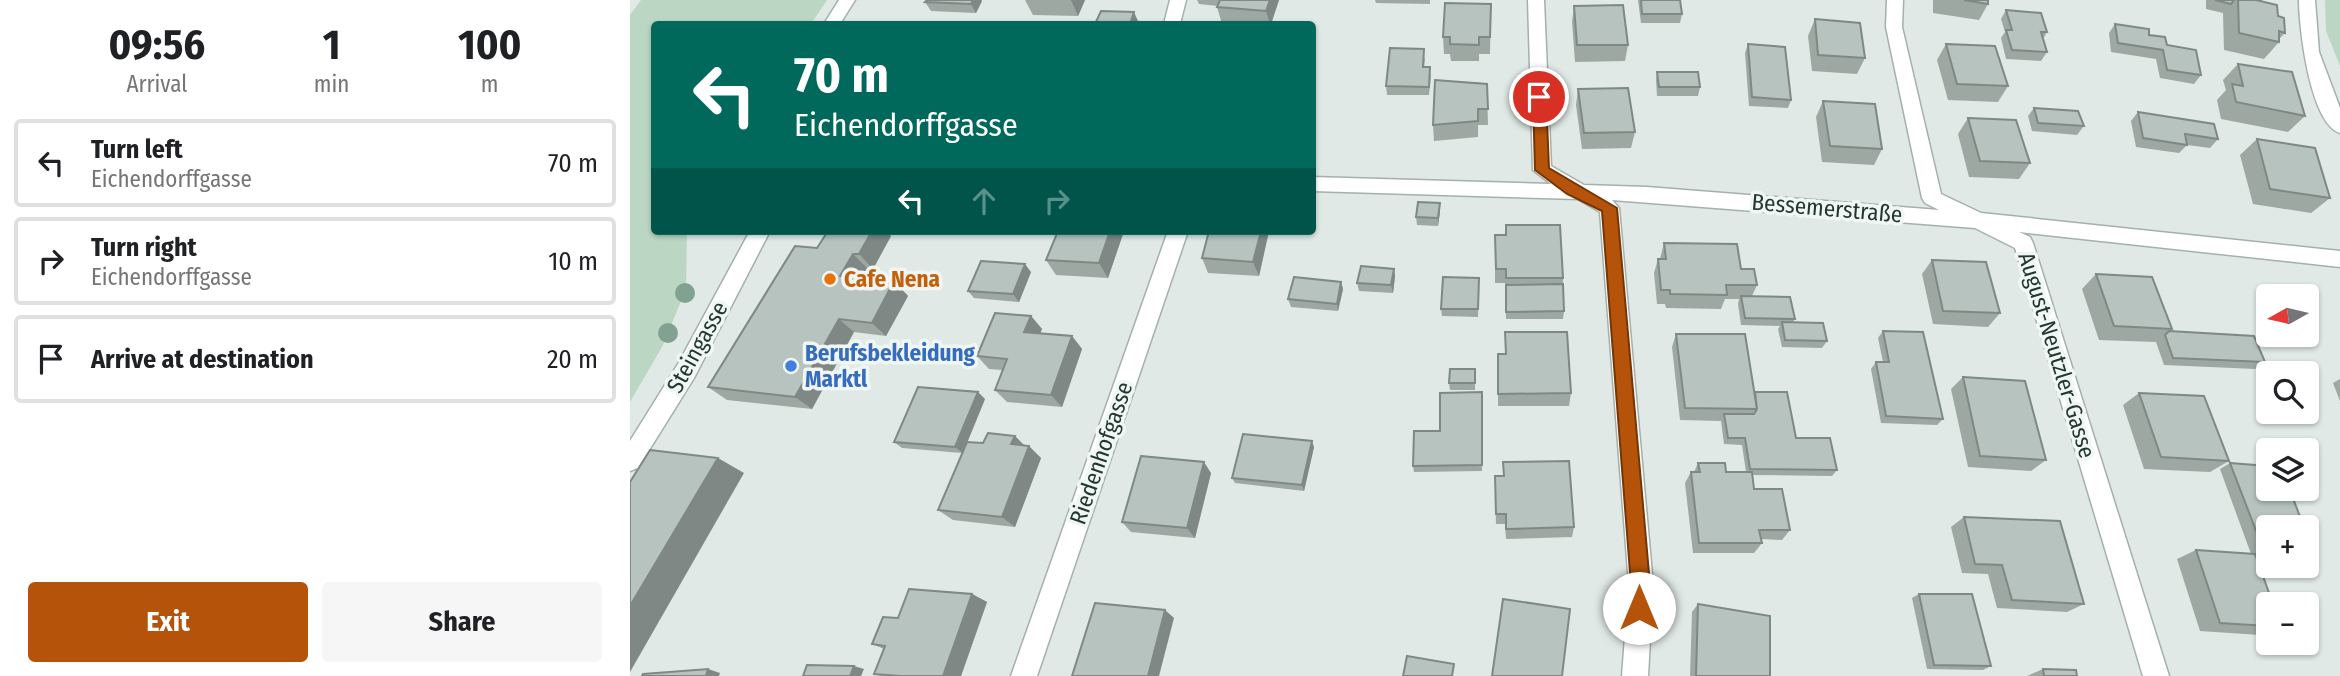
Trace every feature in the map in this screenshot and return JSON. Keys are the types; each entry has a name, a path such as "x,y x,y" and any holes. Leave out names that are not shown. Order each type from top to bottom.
{"street":[{"path":"834,21 847,0"},
{"path":"1173,21 1178,0"},
{"path":"1536,0 1542,170 1572,190 1609,208 1640,585 1635,676"},
{"name":"August-Neutzler-Gasse","path":"1895,0 1894,27 1932,198 2023,243 2156,676"},
{"path":"2306,0 2308,48 2314,75 2340,126"},
{"name":"Bessemerstraße","path":"1316,184 1572,190 1979,221 2340,259"},
{"name":"Steingasse","path":"630,461 686,371 758,235"},
{"name":"Riedenhofgasse","path":"1024,676 1177,235"}],"green space":[{"path":"641,0 827,0 813,21 651,21 651,235 687,235 686,289 662,347 630,402 630,15"},
{"path":"2325,0 2340,0 2340,66 2326,31"}],"building":[{"path":"973,0 971,4 925,2"},
{"path":"1220,0 1270,0 1266,11 1217,7"},
{"path":"1641,0 1680,0 1682,14 1642,14"},
{"path":"1964,0 1988,0 1988,4"},
{"path":"2215,0 2234,0 2231,4"},
{"path":"2238,0 2256,0 2277,5 2278,16 2284,18 2285,33 2279,31 2279,42 2239,33"},
{"path":"1445,3 1491,4 1490,37 1479,37 1479,45 1450,44 1450,37 1443,37"},
{"path":"1623,5 1628,45 1577,45 1574,6"},
{"path":"2006,10 2041,13 2047,32 2041,32 2047,52 2012,50 2006,30 2012,30"},
{"path":"1101,11 1134,12 1131,21 1096,21"},
{"path":"1815,19 1860,23 1865,58 1818,55"},
{"path":"2115,24 2149,29 2149,35 2165,37 2167,45 2196,50 2201,75 2167,70 2163,50 2118,43"},
{"path":"1748,44 1785,47 1791,100 1752,97"},
{"path":"1946,44 1995,46 2008,86 1957,84"},
{"path":"1390,48 1424,49 1423,67 1430,67 1429,87 1386,86"},
{"path":"2238,64 2292,72 2305,116 2236,102 2232,84 2243,86"},
{"path":"1657,72 1698,72 1700,87 1659,87"},
{"path":"1435,80 1487,84 1488,109 1478,109 1478,121 1433,125"},
{"path":"1628,88 1635,132 1584,133 1578,89"},
{"path":"1823,101 1875,104 1882,149 1830,146"},
{"path":"2034,108 2078,111 2084,126 2038,123"},
{"path":"2138,112 2214,124 2218,139 2185,134 2187,145 2143,138"},
{"path":"1968,118 2016,120 2030,163 1980,161"},
{"path":"2257,139 2315,148 2330,198 2270,189"},
{"path":"1418,202 1440,203 1438,218 1416,217"},
{"path":"1506,225 1560,225 1563,278 1506,278 1506,269 1496,269 1495,235 1506,235"},
{"path":"825,235 870,235 859,254 853,254 840,276 894,281 872,323 839,319 795,397 708,387 795,246 817,248"},
{"path":"1056,235 1109,235 1099,263 1046,260"},
{"path":"1208,235 1260,235 1253,262 1202,258"},
{"path":"1664,243 1737,244 1741,269 1754,269 1757,285 1726,285 1727,295 1670,294 1670,290 1661,290 1658,259 1666,259"},
{"path":"1932,260 1986,262 2000,313 1943,311"},
{"path":"981,261 1025,264 1013,294 968,291"},
{"path":"1361,266 1394,269 1391,285 1357,283"},
{"path":"2096,274 2152,277 2172,329 2114,326"},
{"path":"1294,277 1341,282 1337,304 1288,299"},
{"path":"1443,277 1479,278 1478,309 1441,309"},
{"path":"1563,284 1564,311 1506,312 1506,285"},
{"path":"1741,296 1790,297 1795,319 1745,318"},
{"path":"995,313 1031,316 1024,332 1072,336 1051,395 995,390 1007,359 977,356"},
{"path":"1782,322 1823,323 1827,341 1785,340"},
{"path":"1883,331 1923,332 1943,419 1886,416 1876,362 1889,362"},
{"path":"2169,331 2254,336 2256,347 2259,347 2265,361 2173,358 2165,335"},
{"path":"1505,332 1567,332 1571,393 1498,394 1498,354 1506,354"},
{"path":"1676,334 1745,334 1757,409 1685,408"},
{"path":"1450,369 1475,369 1475,383 1449,383"},
{"path":"1963,377 2025,381 2046,460 1980,456"},
{"path":"918,387 978,392 955,447 894,442"},
{"path":"1482,392 1482,465 1413,466 1414,431 1440,431 1440,393"},
{"path":"1755,392 1787,392 1796,438 1830,438 1837,470 1750,469 1745,438 1728,438 1724,414 1754,414 1757,409"},
{"path":"2139,393 2204,396 2229,461 2161,457"},
{"path":"988,433 1015,436 1011,444 1029,446 1002,517 938,510 967,442 983,443"},
{"path":"1243,434 1312,441 1302,485 1232,478"},
{"path":"650,450 718,458 630,606 630,482"},
{"path":"1141,456 1204,462 1187,528 1122,522"},
{"path":"1569,461 1574,527 1506,529 1506,514 1496,514 1495,476 1504,476 1503,462"},
{"path":"1698,463 1725,463 1726,472 1752,472 1754,489 1782,489 1790,530 1759,530 1762,543 1699,543 1691,472 1700,472"},
{"path":"2230,463 2256,465 2256,501 2294,501 2299,515 2256,515 2256,531"},
{"path":"1964,517 2060,521 2084,604 2012,600 2002,565 1975,564"},
{"path":"2196,550 2255,554 2256,578 2264,578 2269,592 2256,592 2256,625 2220,623"},
{"path":"909,589 972,594 943,676 874,674 885,646 872,644 883,617 898,618"},
{"path":"1919,594 1972,594 1991,666 1934,665"},
{"path":"1503,599 1570,609 1562,676 1492,676"},
{"path":"1095,603 1165,610 1148,676 1072,676"},
{"path":"1698,604 1770,616 1770,676 1696,676"},
{"path":"1407,656 1454,664 1452,676 1403,676"},
{"path":"807,665 854,666 850,676 803,676"},
{"path":"708,669 706,676 642,676 643,674"},
{"path":"2043,669 2076,670 2077,676 2044,676"}],"place":[{"name":"Cafe Nena","path":"830,279"},
{"name":"Berufsbekleidung Marktl","path":"791,366"}],"route":[{"path":"1539,97 1542,170 1572,190 1609,208 1640,585 1639,608"}]}
